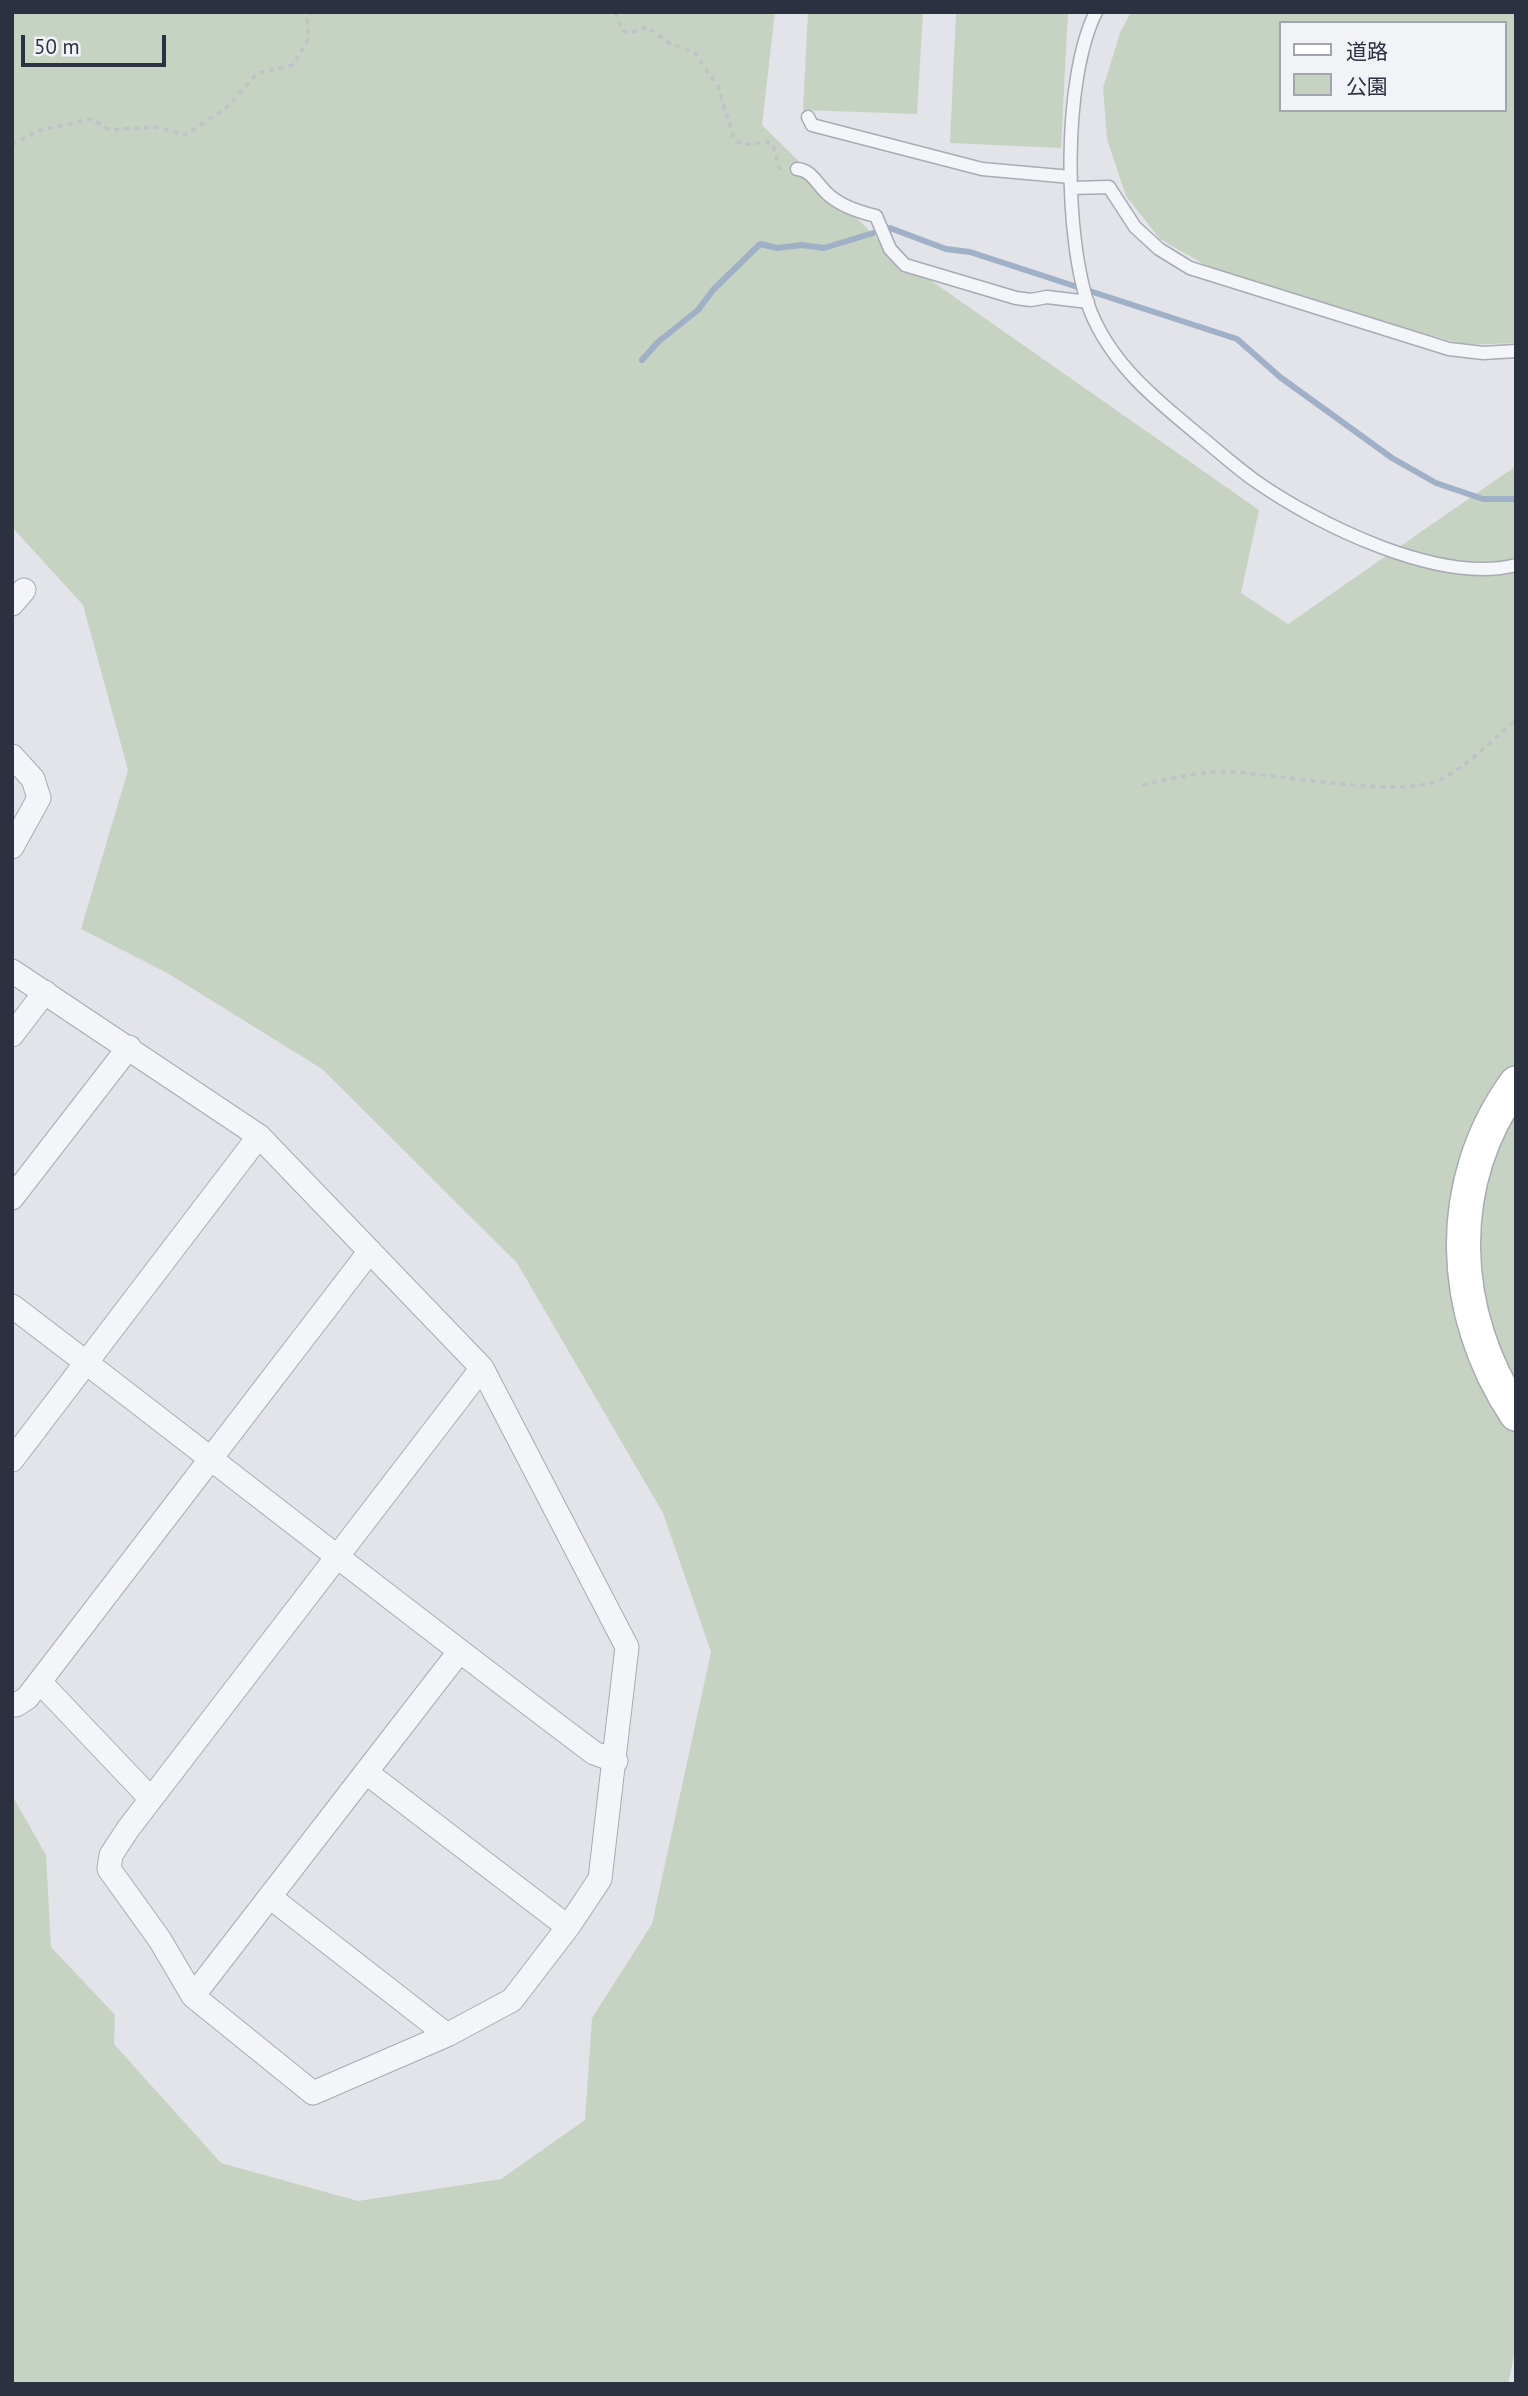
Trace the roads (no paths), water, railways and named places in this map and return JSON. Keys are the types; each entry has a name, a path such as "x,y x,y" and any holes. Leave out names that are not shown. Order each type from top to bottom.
{"street":[{"path":"12,847 39,798 33,779 14,762"},
{"path":"12,971 260,1136 482,1368 627,1647 616,1760 600,1879 568,1927 512,2000 447,2035 313,2093 193,1996 160,1940 109,1869 117,1843 150,1798 482,1368"},
{"path":"12,1035 45,992"},
{"path":"12,1198 129,1047"},
{"path":"1516,1083 1494,1118 1475,1170 1464,1217 1463,1265 1467,1303 1478,1343 1491,1375 1516,1414"},
{"path":"12,1460 260,1136"},
{"path":"12,1704 16,1705 27,1698 40,1682 370,1251"},
{"path":"12,1306 459,1652 594,1753 616,1760"},
{"path":"193,1996 459,1652"},
{"path":"40,1682 150,1798"},
{"path":"367,1773 568,1927"},
{"path":"270,1898 447,2035"}],"lane":[{"path":"1096,12 1081,53 1070,207 1088,302 1116,356 1153,398 1254,480 1304,512 1405,556 1463,569 1516,565"},
{"path":"808,117 812,125 982,169 1109,187 1135,227 1159,249 1212,277 1449,349 1483,353 1516,351"},
{"path":"797,169 807,171 830,197 850,209 876,216 890,249 905,265 1016,298 1031,300 1047,297 1088,302"}],"waterway":[{"path":"642,360 658,342 698,310 713,290 760,244 777,248 802,245 824,248 890,228 946,249 970,252 1237,339 1280,377 1392,458 1436,483 1483,499 1516,499"}]}
